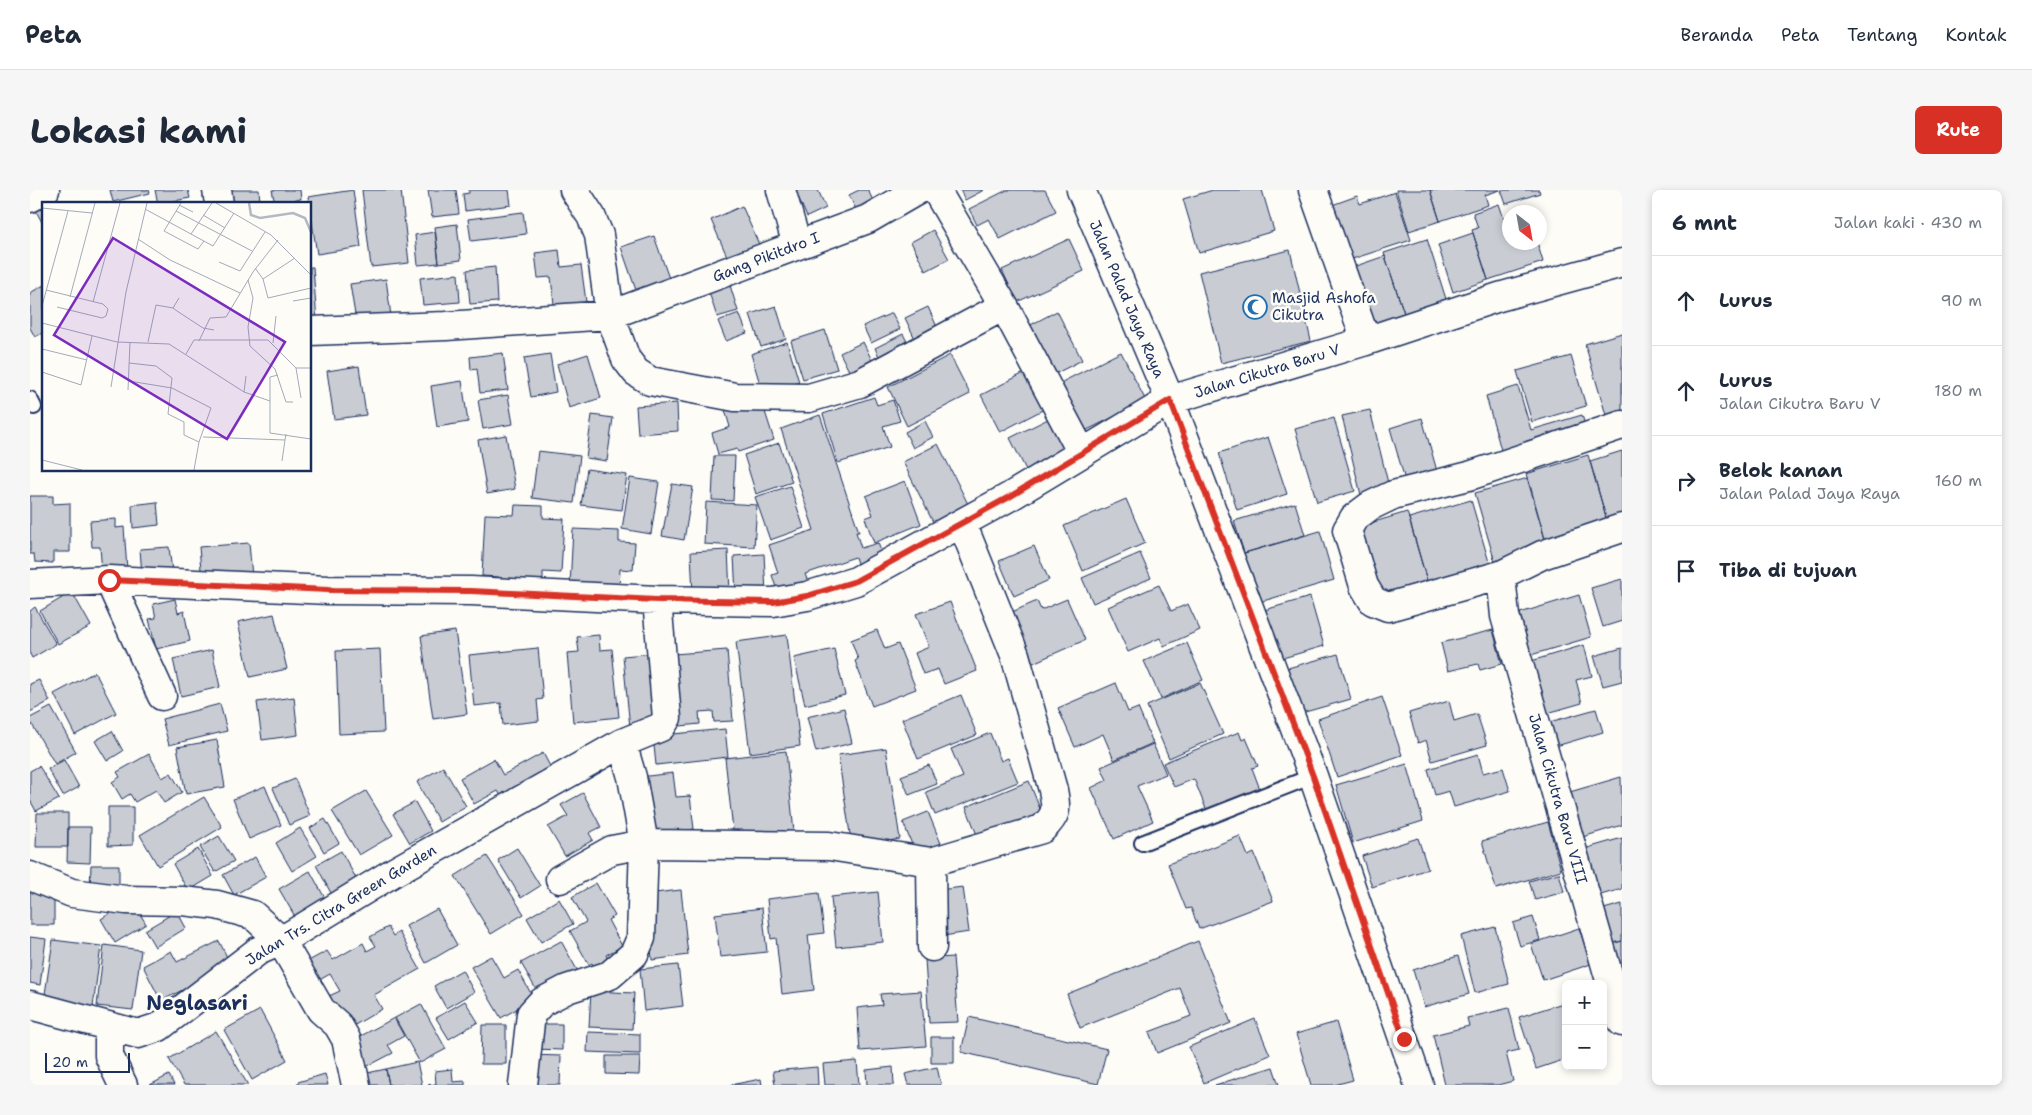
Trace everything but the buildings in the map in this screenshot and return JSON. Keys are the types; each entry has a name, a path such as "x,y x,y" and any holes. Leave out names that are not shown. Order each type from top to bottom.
{"street":[{"path":"30,198 45,190"},
{"path":"574,190 591,216 599,235 610,315 626,359 636,372 650,381 735,396 809,398 860,383 1004,306"},
{"path":"781,190 797,245"},
{"name":"Gang Pikitdro I","path":"311,331 446,326 610,315 868,219 918,190"},
{"path":"936,190 1004,306 1082,453"},
{"name":"Jalan Palad Jaya Raya","path":"1081,190 1170,400 1313,776 1419,1085"},
{"path":"1313,190 1366,341"},
{"name":"Jalan Cikutra Baru V","path":"30,584 109,580 328,590 471,591 657,600 773,602 807,596 856,581 962,523 1170,400 1366,341 1499,297 1622,263"},
{"path":"1622,425 1469,476 1393,495 1370,506 1354,518 1347,530 1364,586 1373,601 1388,607 1420,600 1501,575 1542,555 1622,528"},
{"path":"560,878 612,850 644,844 829,846 931,862 1042,829 1054,818 1056,806 1054,790 1015,655 962,523"},
{"name":"Jalan Cikutra Baru VIII","path":"1501,575 1505,616 1622,1022"},
{"path":"109,580 162,696"},
{"name":"Jalan Trs. Citra Green Garden","path":"30,1006 138,1034 159,1027 258,951 281,941 394,872 622,743 661,727 667,718 657,600"},
{"path":"523,1085 531,1014 542,1002 567,989 610,975 634,954 641,938 644,844 632,778 622,743"},
{"path":"931,862 932,947"},
{"path":"30,876 72,894 126,900 183,901 218,905 253,915 281,941 321,1010 338,1025 346,1039 356,1085"},
{"path":"109,1027 109,1056 123,1085"}],"lane":[{"path":"1142,843 1313,776"}],"place":[{"name":"Masjid Ashofa Cikutra","path":"1255,307"}],"district":[{"name":"Neglasari","path":"197,1003"}],"route":[{"path":"109,580 328,590 471,591 657,600 773,602 807,596 856,581 1011,496 1170,400 1313,776 1404,1039"}]}
